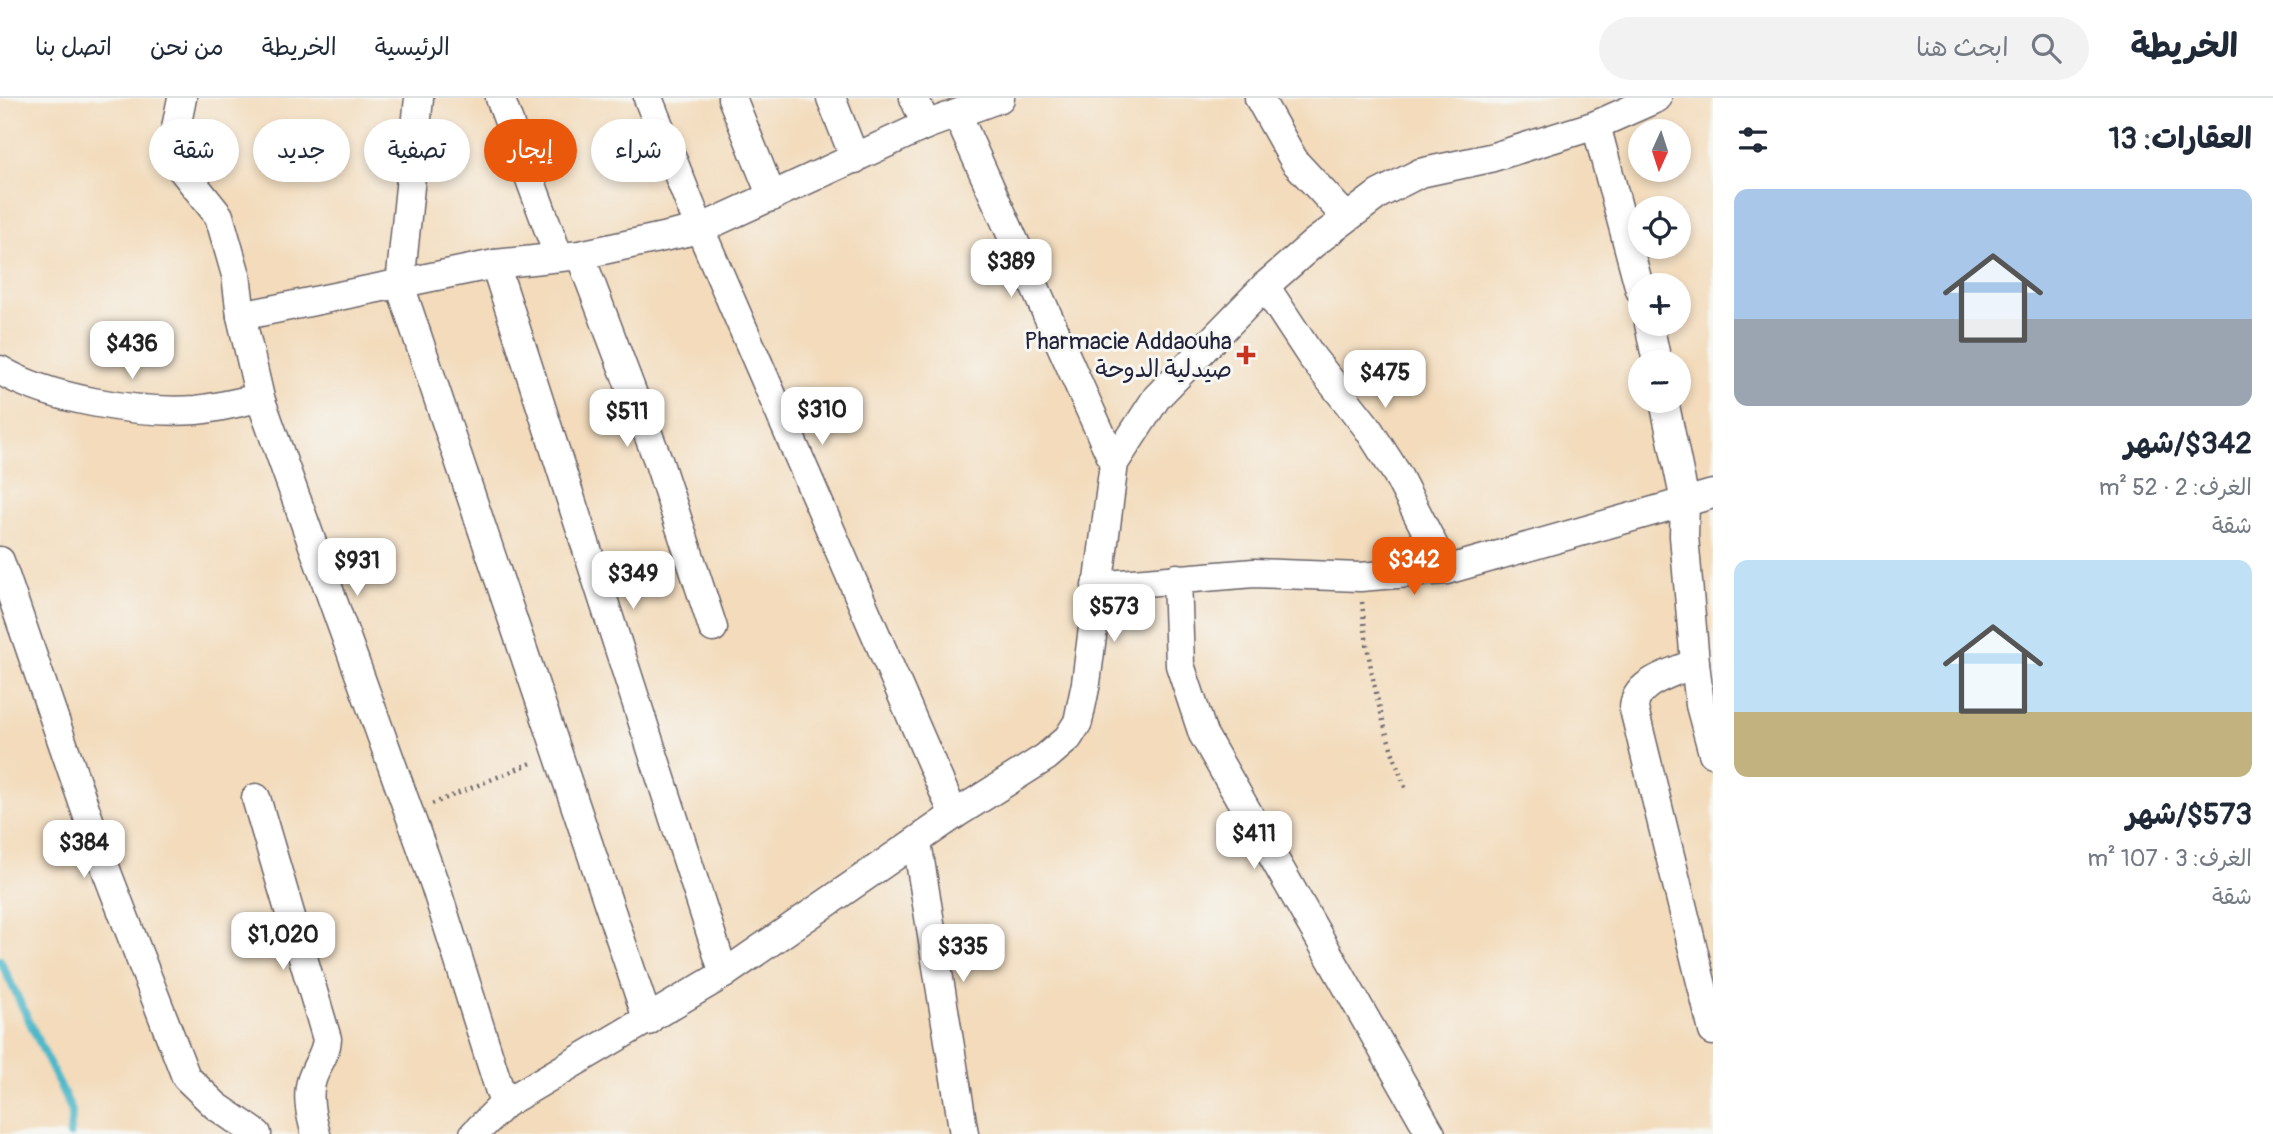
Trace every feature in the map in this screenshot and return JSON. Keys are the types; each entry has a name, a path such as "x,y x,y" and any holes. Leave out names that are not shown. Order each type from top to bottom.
{"street":[{"path":"182,98 174,138 176,162 219,216 236,275 240,316 260,398 409,813 504,1104"},
{"path":"419,98 400,285 648,1021"},
{"path":"500,98 659,463 713,628"},
{"path":"648,98 700,229 954,815"},
{"path":"732,98 772,197"},
{"path":"831,98 855,159"},
{"path":"914,98 926,125"},
{"path":"240,316 495,264 569,255 700,229 926,125 1000,98"},
{"path":"1259,98 1295,162 1346,217"},
{"path":"474,1134 504,1104 724,974 954,815 1045,757 1068,738 1078,722 1114,463 1157,397 1265,286 1346,217 1379,194 1420,173 1490,158 1596,125 1657,98"},
{"path":"957,114 1114,463"},
{"path":"1596,125 1635,273"},
{"path":"495,264 724,974"},
{"path":"1265,286 1311,356 1367,428 1397,474 1446,570"},
{"path":"0,370 15,379 54,391 100,402 163,410 197,410 260,398"},
{"path":"1667,413 1685,501 1685,549 1695,663 1700,705 1713,753"},
{"path":"1096,586 1254,573 1360,577 1446,570 1713,494"},
{"path":"0,561 108,875 186,1077 216,1106 257,1134"},
{"path":"1177,578 1180,665 1187,693 1203,734 1431,1134"},
{"path":"1695,663 1640,689 1634,699 1634,709 1713,1031"},
{"path":"256,797 327,1039 326,1051 310,1082 309,1100 316,1134"},
{"path":"917,842 964,1134"}],"path":[{"path":"1360,577 1364,626 1380,715 1406,792"},
{"path":"409,813 558,752"}],"waterway":[{"path":"0,960 72,1111 70,1134"}],"place":[{"name":"Pharmacie Addaouha صيدلية الدوحة","path":"1246,355"}]}
